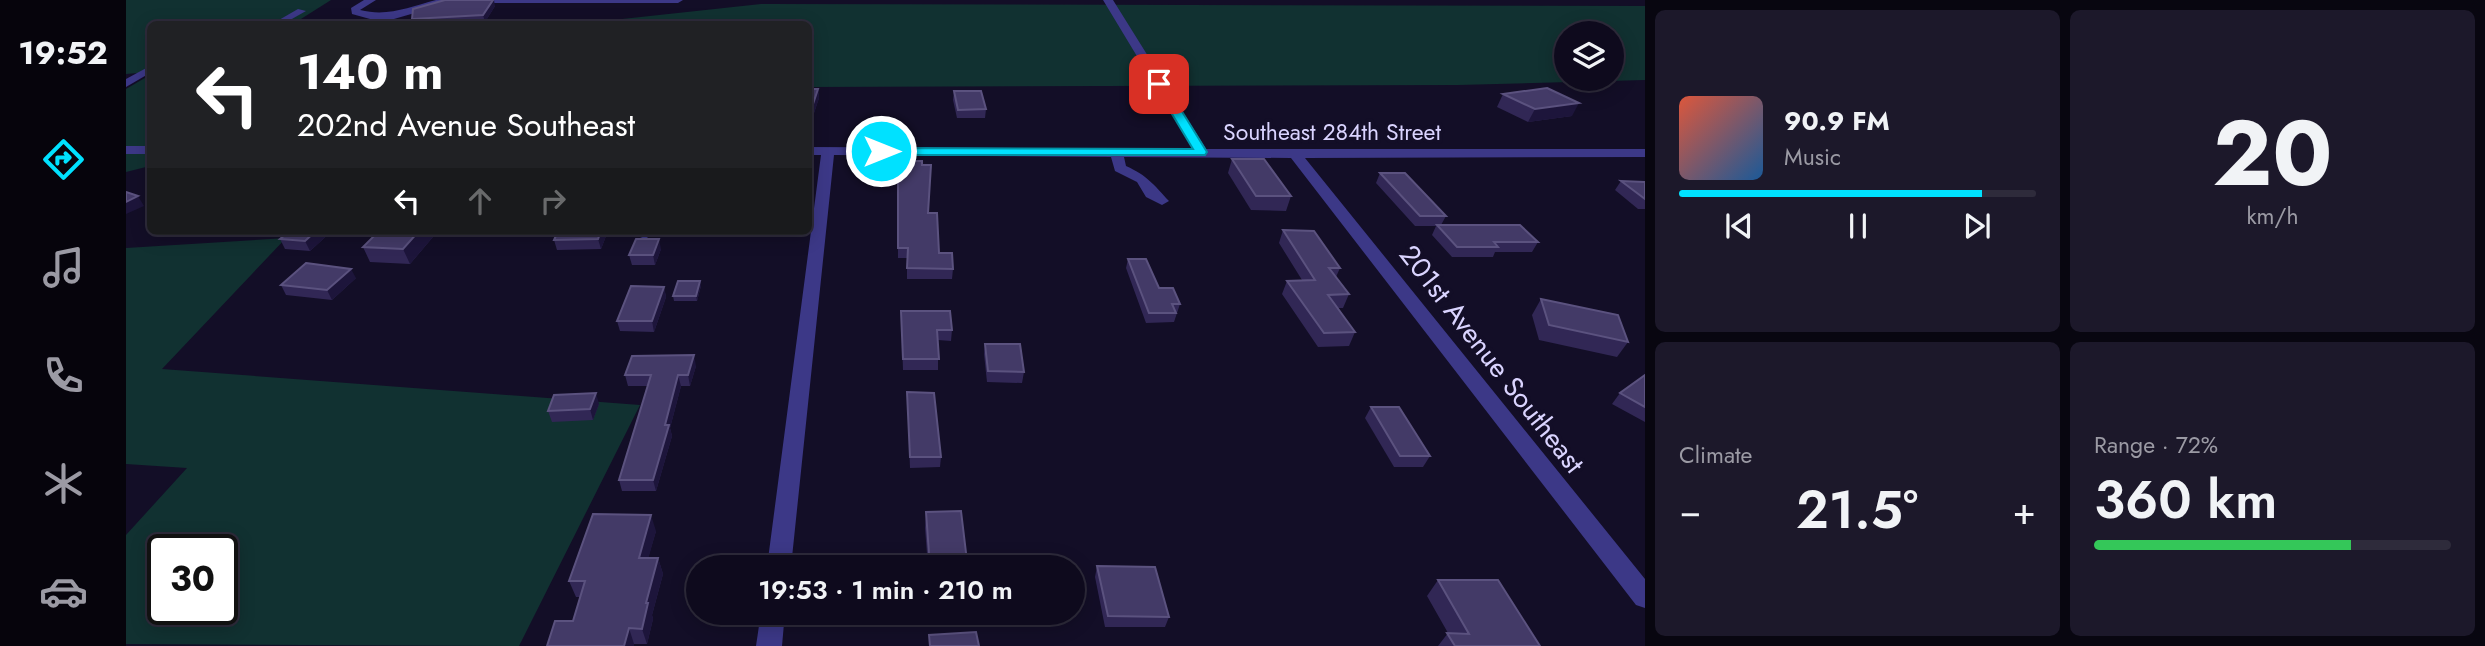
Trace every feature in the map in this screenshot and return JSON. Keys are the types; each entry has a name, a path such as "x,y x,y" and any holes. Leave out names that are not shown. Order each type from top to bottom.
{"street":[{"path":"371,0 354,10 355,12 378,18 397,17 449,0 678,0"},
{"path":"1108,0 1201,152"},
{"path":"283,21 302,11"},
{"path":"126,84 147,71"},
{"path":"126,150 147,150"},
{"name":"Southeast 284th Street","path":"812,151 1201,152 1296,155 1645,153"},
{"path":"780,555 828,151"},
{"path":"1116,152 1120,168 1143,179 1151,194 1162,201"},
{"name":"201st Avenue Southeast","path":"1296,155 1645,597"},
{"path":"769,646 771,625"}],"green space":[{"path":"126,0 331,0 298,21 147,21 147,72 126,74"},
{"path":"761,4 1645,6 1645,80 1624,81 1624,21 1554,21 1554,82 812,87 812,21 604,21"},
{"path":"147,77 147,167 126,172 126,89"},
{"path":"286,238 162,369 640,405 519,646 126,644 126,535 187,468 126,464 126,248"}],"building":[{"path":"445,0 493,0 483,15 412,19 413,9"},
{"path":"1547,88 1579,103 1535,109 1503,94"},
{"path":"812,89 818,89 813,104"},
{"path":"954,91 981,91 986,109 958,110"},
{"path":"1232,159 1264,159 1291,196 1256,196"},
{"path":"898,161 922,161 922,165 931,165 928,213 937,213 939,253 952,253 953,269 907,268 908,248 898,248"},
{"path":"1380,173 1405,173 1446,216 1420,216"},
{"path":"1621,181 1645,182 1645,199"},
{"path":"126,192 138,196 126,202"},
{"path":"1437,225 1520,225 1538,242 1494,242 1498,247 1457,247"},
{"path":"1283,230 1314,231 1340,268 1329,268 1349,294 1328,295 1355,332 1324,333 1287,281 1315,280"},
{"path":"285,235 312,235 305,241 280,239"},
{"path":"375,235 415,235 403,249 363,247"},
{"path":"556,235 600,235 598,239 554,240"},
{"path":"636,239 659,239 653,255 629,255"},
{"path":"1128,259 1146,259 1159,288 1173,288 1180,304 1172,304 1176,313 1149,313"},
{"path":"306,263 351,269 327,290 281,285"},
{"path":"678,281 700,281 696,296 673,296"},
{"path":"631,286 664,287 652,321 617,321"},
{"path":"1541,299 1618,315 1628,342 1549,325"},
{"path":"901,311 950,311 952,330 937,330 939,359 903,359"},
{"path":"985,344 1020,344 1024,372 988,371"},
{"path":"694,355 688,375 678,375 665,425 669,425 653,480 619,480 651,375 625,375 632,356"},
{"path":"1645,375 1645,407 1620,393"},
{"path":"907,392 934,393 941,457 910,457"},
{"path":"596,393 590,409 548,411 554,395"},
{"path":"1371,407 1399,407 1430,456 1400,456"},
{"path":"961,511 966,555 929,555 926,512"},
{"path":"593,514 651,515 639,558 658,558 642,629 629,628 624,646 547,646 555,621 573,621 585,581 569,581"},
{"path":"1097,566 1155,567 1169,617 1108,616"},
{"path":"1438,580 1498,580 1540,646 1455,646 1447,633 1469,634"},
{"path":"976,632 979,646 930,646 929,635"}],"route":[{"path":"881,151 1201,152 1159,84"}]}
